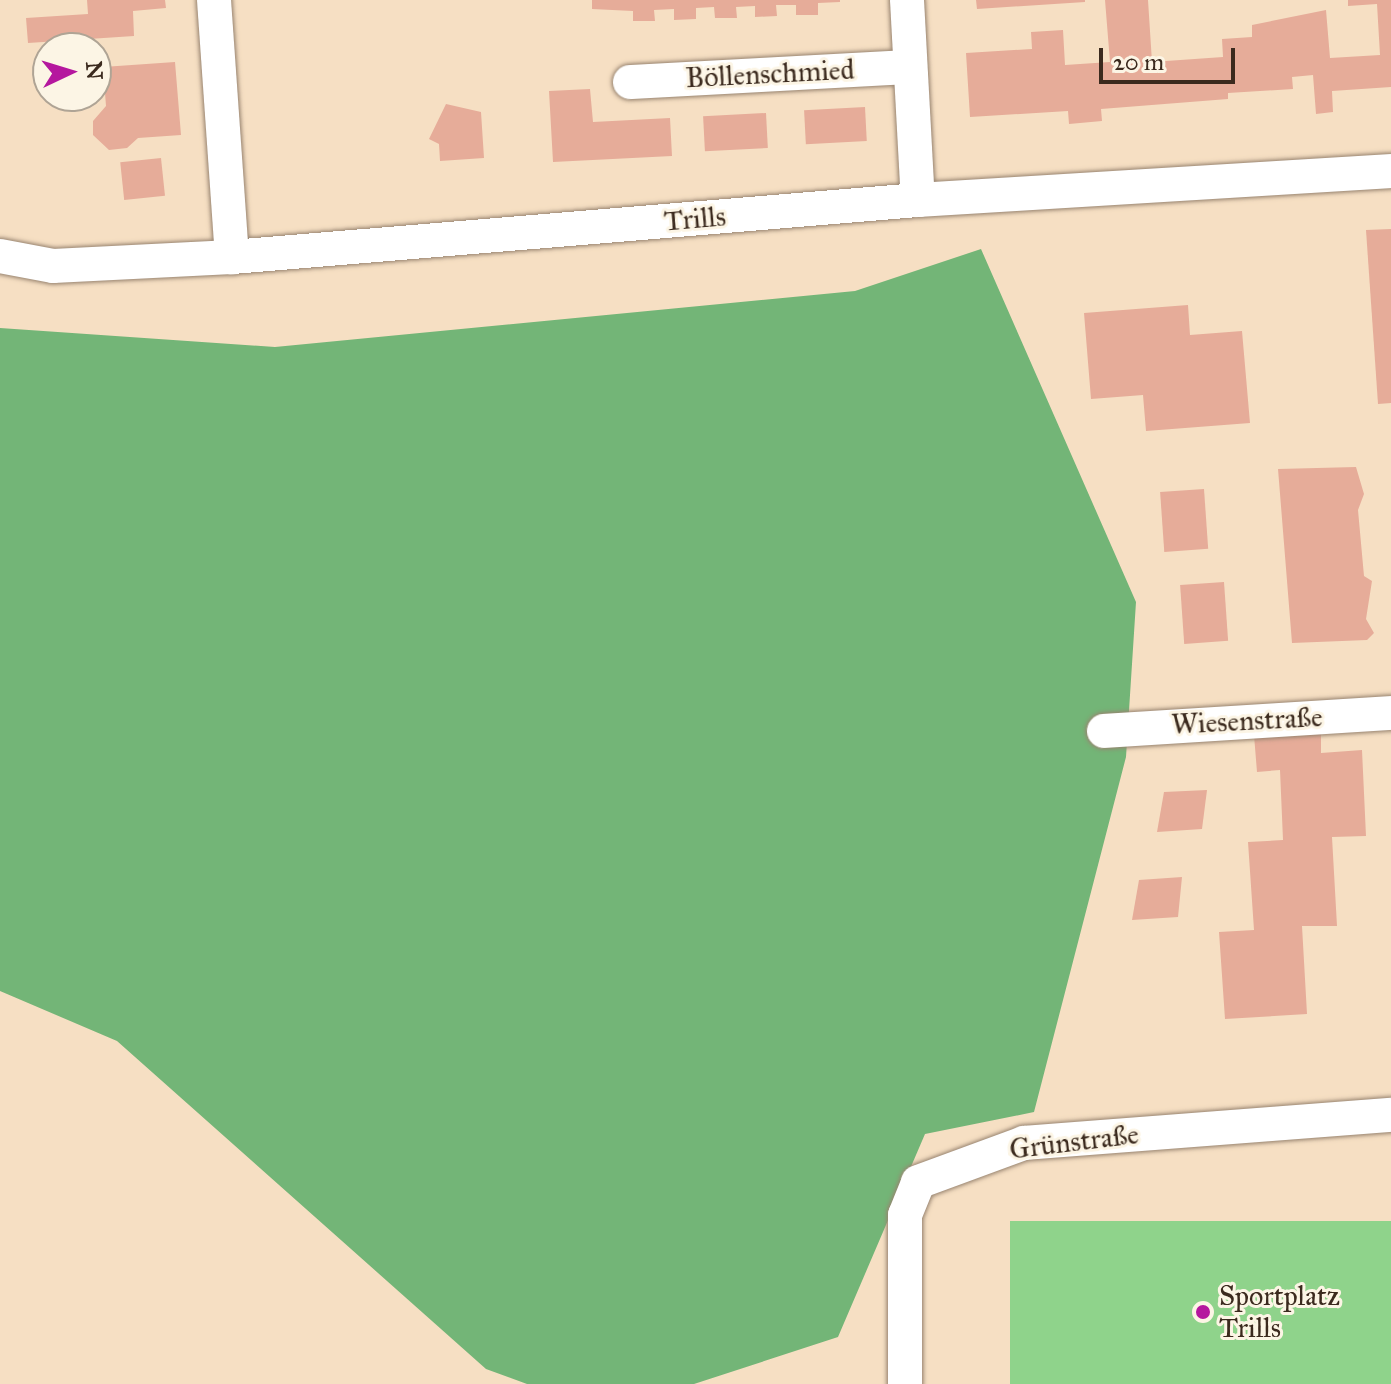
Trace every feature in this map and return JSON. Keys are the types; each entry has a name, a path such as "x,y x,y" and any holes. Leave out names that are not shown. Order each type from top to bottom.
{"street":[{"path":"214,0 232,257"},
{"path":"907,0 918,200"},
{"name":"Böllenschmied","path":"630,82 910,67"},
{"name":"Trills","path":"0,256 53,266 232,257 918,200 1391,171"},
{"name":"Wiesenstraße","path":"1104,731 1391,713"},
{"name":"Grünstraße","path":"905,1384 905,1215 918,1182 1024,1143 1391,1115"}],"green space":[{"path":"981,249 1136,602 1126,757 1034,1112 925,1134 838,1337 694,1384 527,1384 486,1369 117,1041 0,991 0,328 275,347 855,291"},
{"name":"Sportplatz Trills","path":"1010,1221 1391,1221 1391,1384 1010,1384"}],"building":[{"path":"87,0 165,0 166,8 133,11 134,36 112,37 112,32 32,32 32,43 28,43 26,18 88,14"},
{"path":"592,0 840,2 818,3 818,15 796,15 796,5 776,5 777,16 755,17 755,6 736,7 737,18 715,18 714,7 696,8 696,19 674,20 674,9 654,10 655,21 633,21 633,11 592,9"},
{"path":"976,0 1085,0 1085,2 977,9"},
{"path":"1105,0 1148,0 1152,62 1223,57 1222,39 1252,37 1252,25 1326,10 1330,58 1380,55 1377,4 1348,6 1348,0 1391,0 1391,87 1332,91 1333,112 1316,114 1313,75 1292,77 1293,89 1228,93 1228,99 1101,109 1102,121 1069,124 1068,111 970,117 966,53 1032,49 1031,32 1063,30 1065,65 1110,62"},
{"path":"175,62 181,135 138,138 127,148 109,150 93,135 93,121 101,112 112,112 112,66"},
{"path":"590,89 593,122 670,118 672,156 553,162 549,91"},
{"path":"446,104 481,112 484,158 440,161 439,144 429,139"},
{"path":"865,107 867,141 806,144 804,110"},
{"path":"766,113 768,148 705,151 703,116"},
{"path":"161,158 165,196 124,200 120,162"},
{"path":"1391,229 1391,403 1378,404 1366,230"},
{"path":"1188,305 1190,335 1242,331 1250,423 1146,431 1143,395 1091,399 1084,313"},
{"path":"1356,467 1364,494 1358,510 1364,576 1372,581 1366,619 1374,633 1367,640 1292,643 1278,469"},
{"path":"1204,489 1208,549 1164,552 1160,492"},
{"path":"1224,582 1228,641 1184,644 1180,585"},
{"path":"1321,731 1321,753 1362,750 1366,836 1332,837 1337,926 1302,926 1307,1014 1225,1019 1219,932 1254,930 1248,842 1283,840 1280,770 1257,772 1254,735"},
{"path":"1207,790 1202,829 1157,832 1164,792"},
{"path":"1182,877 1178,917 1132,920 1139,880"}],"place":[{"name":"Sportplatz Trills","path":"1203,1312"}]}
